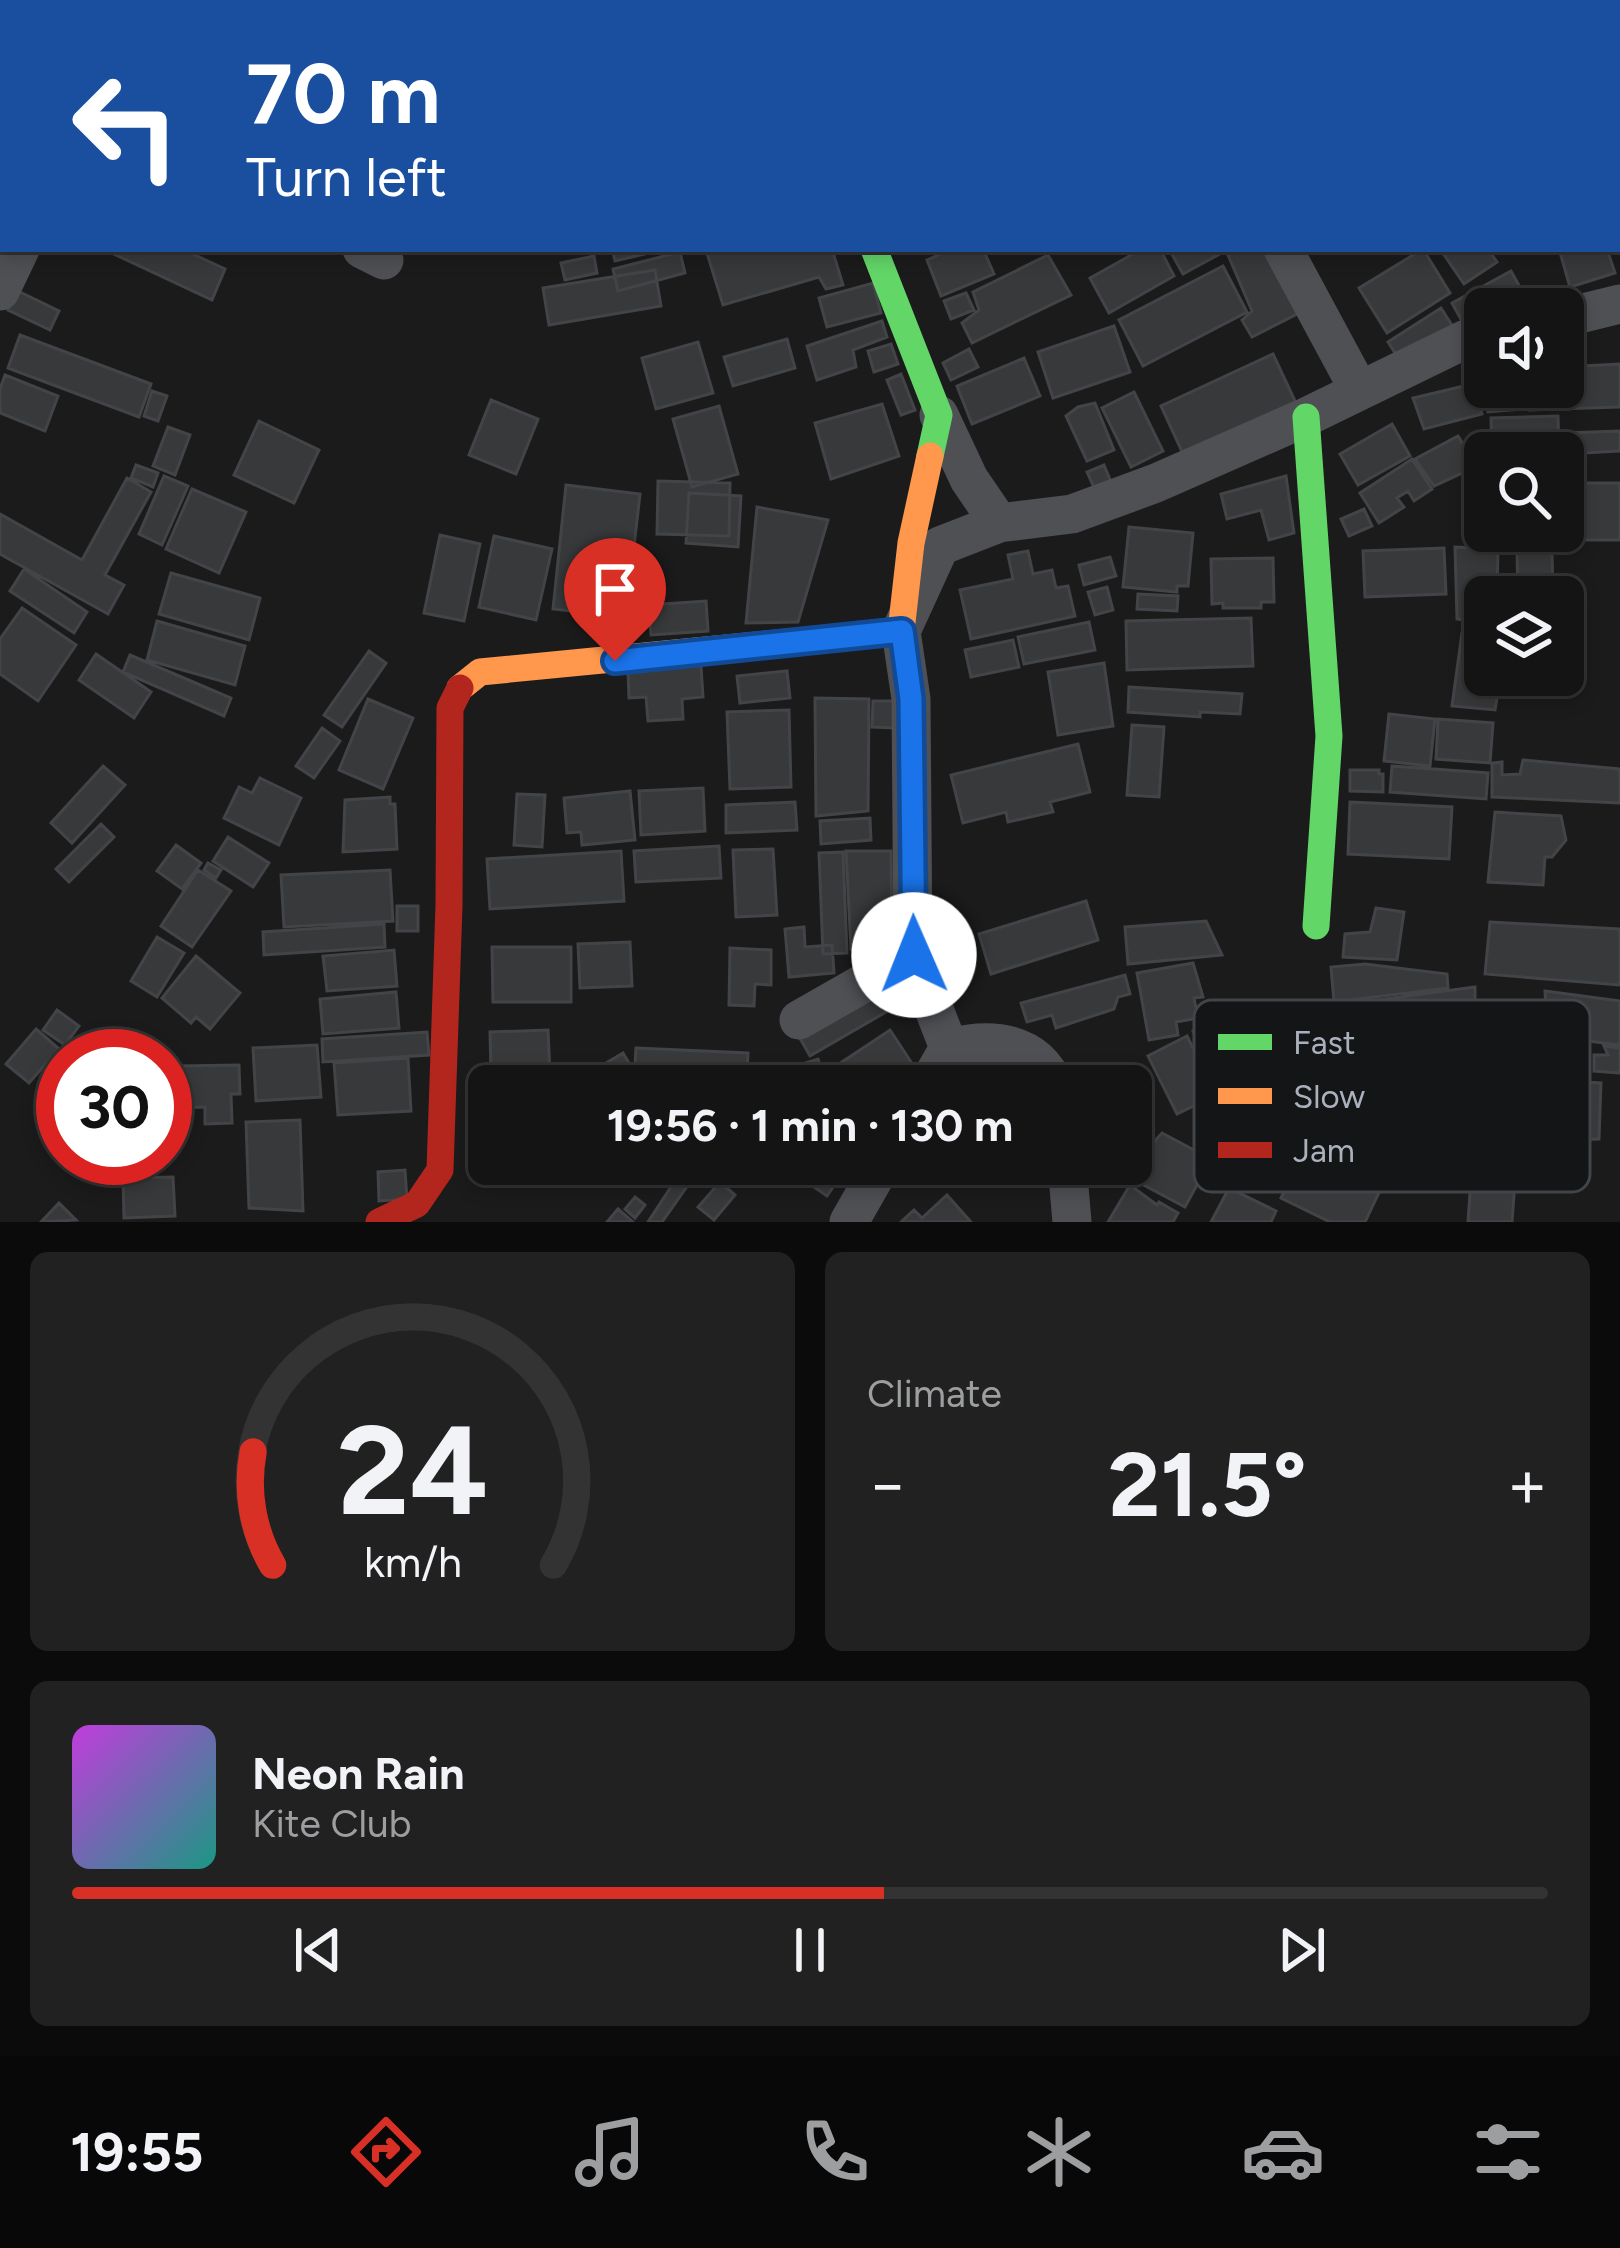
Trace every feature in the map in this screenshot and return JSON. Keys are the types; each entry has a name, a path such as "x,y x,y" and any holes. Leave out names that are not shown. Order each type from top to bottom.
{"street":[{"path":"0,291 19,252"},
{"path":"875,252 939,415 969,479 999,523"},
{"path":"1284,252 1359,390"},
{"path":"1584,313 1620,304"},
{"path":"902,631 940,546 999,523 1072,514 1306,417 1464,340"},
{"path":"939,415 911,543 902,631 911,699 914,955 949,1048"},
{"path":"1306,417 1329,736 1316,926"},
{"path":"379,1222 406,1213 431,1193 440,1170 450,708 462,685 479,672 902,631"},
{"path":"799,1020 914,955"},
{"path":"939,1065 949,1048 978,1040 1009,1045 1036,1056 1042,1065"},
{"path":"849,1222 870,1185"},
{"path":"1069,1185 1072,1222"}],"building":[{"path":"109,252 188,252 225,269 212,300"},
{"path":"613,252 653,252 615,261"},
{"path":"680,252 685,273 618,291 613,269"},
{"path":"707,252 833,252 843,285 826,289 819,277 723,305"},
{"path":"945,252 984,252 994,274 941,296 927,260"},
{"path":"1137,252 1162,252 1174,276 1109,313 1090,278"},
{"path":"1171,252 1223,252 1183,274"},
{"path":"1270,252 1297,314 1252,337 1242,320 1252,311 1228,255"},
{"path":"1425,252 1450,293 1387,333 1359,288"},
{"path":"1442,252 1490,252 1497,262 1464,284"},
{"path":"1560,252 1608,252 1615,273 1570,287"},
{"path":"1048,255 1071,295 972,343 962,323 979,310 973,292"},
{"path":"594,256 597,273 565,280 561,263"},
{"path":"1223,266 1247,312 1143,366 1119,320"},
{"path":"655,270 661,306 549,325 543,288"},
{"path":"1511,271 1520,288 1480,288"},
{"path":"873,283 881,313 827,327 819,298"},
{"path":"18,291 59,311 50,330 8,310"},
{"path":"966,293 974,310 951,319 944,301"},
{"path":"1464,296 1464,322 1463,323 1452,303"},
{"path":"1441,308 1455,330 1402,364 1388,342"},
{"path":"882,321 887,337 853,350 856,367 817,380 807,346"},
{"path":"1114,326 1130,372 1053,398 1038,352"},
{"path":"20,335 151,384 139,417 8,368"},
{"path":"787,339 795,368 733,386 724,357"},
{"path":"698,342 713,393 656,409 642,358"},
{"path":"891,344 898,364 874,372 868,351"},
{"path":"969,349 978,367 951,380 943,363"},
{"path":"1273,354 1296,403 1184,456 1161,406"},
{"path":"1024,358 1040,396 972,424 957,386"},
{"path":"1620,364 1620,407 1529,410 1584,408 1584,366"},
{"path":"901,374 915,410 901,415 887,380"},
{"path":"5,375 58,396 45,431 0,413"},
{"path":"1464,386 1464,408 1480,408 1482,414 1424,429 1413,398"},
{"path":"152,391 167,396 158,421 144,416"},
{"path":"1134,392 1163,451 1131,467 1102,408"},
{"path":"491,400 538,419 516,474 469,455"},
{"path":"1095,403 1114,450 1087,461 1066,416"},
{"path":"882,404 899,456 831,479 815,423"},
{"path":"719,406 738,474 692,487 673,419"},
{"path":"1488,408 1524,408 1524,409 1488,412"},
{"path":"1558,416 1558,432 1491,432 1491,418"},
{"path":"259,421 319,450 294,503 234,475"},
{"path":"1392,424 1410,456 1358,485 1340,454"},
{"path":"168,427 190,435 175,475 153,466"},
{"path":"1620,431 1620,451 1584,453 1584,432"},
{"path":"1458,436 1464,445 1464,472 1434,486 1415,459"},
{"path":"1412,459 1432,489 1414,501 1408,491 1397,498 1404,507 1379,523 1360,493"},
{"path":"136,465 158,473 153,487 131,478"},
{"path":"1104,465 1114,489 1098,496 1087,472"},
{"path":"164,476 188,486 162,545 139,534"},
{"path":"1286,476 1294,533 1269,540 1261,510 1227,519 1221,494"},
{"path":"127,478 151,492 105,575 124,585 108,614 0,554 0,514 82,560"},
{"path":"658,481 730,483 729,536 657,534"},
{"path":"1584,483 1620,483 1620,540 1584,540"},
{"path":"566,485 640,494 626,617 553,609"},
{"path":"192,489 246,512 219,573 166,549"},
{"path":"689,493 741,496 738,547 686,543"},
{"path":"757,507 828,520 798,622 746,623"},
{"path":"1364,509 1372,526 1349,536 1341,519"},
{"path":"1129,527 1193,533 1188,586 1177,586 1177,592 1123,587"},
{"path":"440,535 480,544 464,621 424,613"},
{"path":"494,536 552,549 536,620 479,607"},
{"path":"1455,547 1464,547 1464,552 1498,552 1497,576 1464,576 1464,620 1457,619"},
{"path":"1444,548 1446,594 1365,597 1363,551"},
{"path":"1028,551 1033,574 1052,570 1056,588 1068,586 1075,616 971,639 960,590 1013,579 1008,555"},
{"path":"1552,552 1553,576 1518,576 1517,553"},
{"path":"1110,557 1116,576 1084,585 1079,565"},
{"path":"1273,558 1274,602 1261,602 1261,608 1212,604 1211,559"},
{"path":"24,569 87,612 74,633 10,591"},
{"path":"171,573 260,598 249,640 159,614"},
{"path":"1107,587 1113,610 1095,615 1088,592"},
{"path":"1138,594 1178,596 1177,611 1137,609"},
{"path":"706,601 708,631 651,635 649,605"},
{"path":"22,608 76,645 38,701 0,674 0,639"},
{"path":"1251,618 1253,666 1127,670 1126,621"},
{"path":"157,621 245,646 235,685 147,660"},
{"path":"1089,622 1095,650 1024,664 1018,637"},
{"path":"1464,633 1464,696 1497,696 1495,710 1452,706"},
{"path":"1013,640 1019,667 971,677 965,650"},
{"path":"369,651 386,663 342,727 324,715"},
{"path":"96,654 151,692 134,718 79,680"},
{"path":"130,655 231,698 224,716 123,672"},
{"path":"1104,663 1113,726 1058,735 1048,672"},
{"path":"701,666 703,697 682,699 683,719 648,721 646,697 629,698 628,671"},
{"path":"787,671 790,698 740,703 737,676"},
{"path":"1129,687 1242,694 1240,714 1200,712 1200,717 1128,712"},
{"path":"815,698 869,699 868,811 816,816"},
{"path":"368,699 413,718 383,789 339,770"},
{"path":"873,701 895,701 894,728 872,727"},
{"path":"789,710 791,787 730,789 727,712"},
{"path":"1389,714 1435,719 1430,766 1384,761"},
{"path":"1438,719 1493,723 1490,763 1436,759"},
{"path":"1132,725 1164,727 1159,797 1127,795"},
{"path":"322,728 340,741 314,778 296,766"},
{"path":"1078,744 1090,792 1050,802 1053,812 1008,822 1006,812 963,823 951,775"},
{"path":"1523,760 1620,769 1620,803 1492,797 1492,763 1502,762 1502,775 1520,774"},
{"path":"103,766 125,785 72,843 51,823"},
{"path":"1392,766 1488,773 1486,799 1390,792"},
{"path":"1350,770 1379,770 1383,792 1350,791"},
{"path":"260,778 301,798 279,845 224,818 239,787 252,793"},
{"path":"703,788 705,831 641,835 639,791"},
{"path":"630,791 635,840 582,845 581,832 567,833 564,798"},
{"path":"517,794 545,795 542,847 514,845"},
{"path":"390,797 390,804 395,804 397,849 343,852 345,800"},
{"path":"795,802 797,830 726,833 726,805"},
{"path":"1350,802 1452,807 1449,859 1348,854"},
{"path":"1495,812 1561,816 1566,840 1552,857 1545,857 1543,885 1488,882"},
{"path":"870,818 871,840 821,844 820,821"},
{"path":"101,824 114,837 69,882 56,869"},
{"path":"228,837 269,863 253,887 213,861"},
{"path":"176,845 201,863 182,889 157,871"},
{"path":"719,846 721,878 636,882 634,851"},
{"path":"773,849 777,915 736,917 733,850"},
{"path":"621,851 624,901 490,909 487,859"},
{"path":"846,851 891,851 892,949 851,949"},
{"path":"843,852 847,953 823,954 819,853"},
{"path":"208,863 221,870 216,878 204,870"},
{"path":"198,870 231,891 192,947 161,926"},
{"path":"390,870 393,921 284,927 281,875"},
{"path":"1086,901 1098,940 991,974 979,934"},
{"path":"397,906 418,906 418,931 397,931"},
{"path":"1376,908 1404,912 1397,960 1343,957 1345,934 1370,932"},
{"path":"1206,921 1222,955 1128,964 1125,927"},
{"path":"1490,922 1620,929 1620,985 1485,974"},
{"path":"384,924 385,947 264,955 263,932"},
{"path":"804,927 805,947 832,945 834,973 789,977 785,929"},
{"path":"157,937 184,953 157,997 131,981"},
{"path":"630,942 632,986 580,988 578,944"},
{"path":"492,947 571,947 571,1002 493,1002"},
{"path":"730,948 771,950 771,985 755,984 754,1006 729,1005"},
{"path":"394,950 397,986 327,991 323,956"},
{"path":"196,956 240,993 210,1029 196,1017 191,1023 162,998"},
{"path":"1193,963 1203,997 1194,998 1194,1019 1176,1022 1178,1035 1149,1040 1137,973"},
{"path":"1365,964 1447,974 1448,988 1334,1000 1331,967"},
{"path":"1125,975 1130,994 1118,997 1114,1009 1056,1028 1052,1015 1027,1022 1021,1003"},
{"path":"892,979 905,1001 810,1056 797,1033"},
{"path":"1475,987 1475,1000 1378,1000"},
{"path":"1545,991 1620,1001 1620,1045 1590,1041 1590,1000 1545,1000"},
{"path":"396,992 399,1028 323,1034 320,999"},
{"path":"57,1010 79,1026 77,1029 44,1029"},
{"path":"36,1029 36,1075 29,1083 6,1064"},
{"path":"548,1030 550,1065 491,1065 490,1032"},
{"path":"890,1030 913,1065 840,1065"},
{"path":"427,1032 429,1055 323,1062 322,1039"},
{"path":"1187,1036 1194,1050 1194,1106 1177,1114 1148,1056"},
{"path":"317,1045 321,1097 256,1101 253,1048"},
{"path":"1604,1046 1620,1048 1620,1073 1594,1071 1594,1055 1608,1055"},
{"path":"636,1048 748,1053 748,1065 635,1065"},
{"path":"623,1053 630,1065 603,1065"},
{"path":"408,1058 411,1111 338,1115 334,1063"},
{"path":"239,1065 240,1094 231,1094 232,1123 205,1124 205,1107 192,1108 192,1066"},
{"path":"1590,1082 1601,1083 1599,1139 1590,1139"},
{"path":"300,1120 303,1211 249,1208 246,1122"},
{"path":"1162,1133 1194,1150 1194,1190 1185,1207 1144,1185 1152,1185 1152,1144"},
{"path":"405,1170 407,1199 379,1201 378,1172"},
{"path":"123,1185 173,1185 175,1216 124,1218"},
{"path":"672,1185 688,1185 662,1222 648,1222"},
{"path":"717,1185 735,1195 714,1220 698,1207"},
{"path":"811,1185 835,1185 827,1196"},
{"path":"1130,1185 1157,1205 1178,1213 1173,1222 1108,1222"},
{"path":"1227,1192 1237,1192 1276,1211 1271,1222 1211,1222"},
{"path":"1284,1192 1379,1192 1365,1222 1330,1222 1281,1198"},
{"path":"1470,1192 1514,1192 1512,1222 1468,1222"},
{"path":"947,1195 971,1222 901,1222 914,1210 922,1218"},
{"path":"635,1197 645,1205 635,1218 625,1209"},
{"path":"59,1203 76,1220 41,1222"},
{"path":"618,1209 633,1222 607,1222"}],"traffic: fast":[{"path":"875,252 939,415 930,456"},
{"path":"1306,417 1329,736 1316,926"}],"traffic: slow":[{"path":"460,688 480,672 901,631 911,543 930,456"}],"traffic: jam":[{"path":"379,1222 417,1204 440,1170 450,708 460,688"}],"route":[{"path":"615,661 902,631 911,699 914,955"}]}
